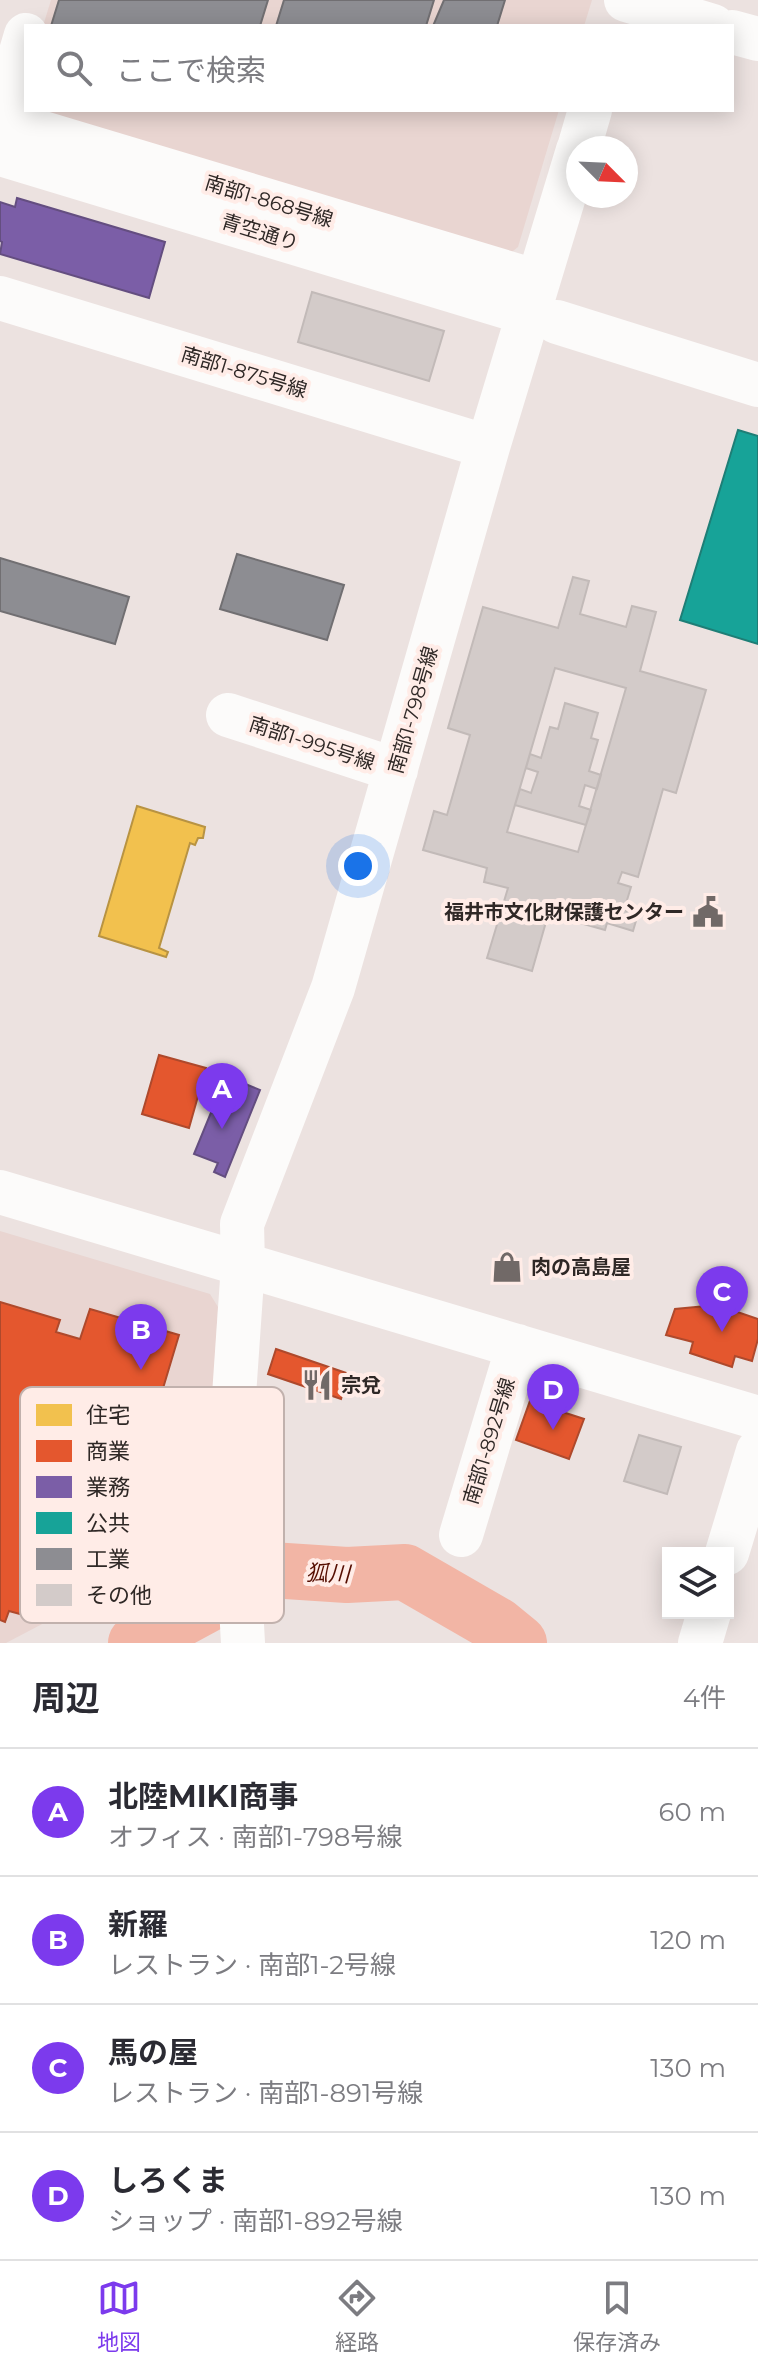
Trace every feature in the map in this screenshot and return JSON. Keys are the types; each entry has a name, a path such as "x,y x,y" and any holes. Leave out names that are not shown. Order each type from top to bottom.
{"street":[{"path":"30,24 36,0"},
{"path":"616,24 624,0 706,24"},
{"path":"734,33 758,39"},
{"path":"2,130 24,43"},
{"name":"南部1-798号線","path":"582,136 589,112"},
{"name":"南部1-868号線","path":"2,130 526,295"},
{"name":"南部1-798号線","path":"235,1387 243,1265 242,1224 333,988 488,447 526,295 566,183"},
{"name":"南部1-875号線","path":"0,298 488,447"},
{"path":"557,322 758,385"},
{"name":"南部1-995号線","path":"228,715 396,770"},
{"path":"0,1192 758,1418"},
{"name":"南部1-892号線","path":"461,1535 518,1346"},
{"path":"729,1547 758,1451"},
{"path":"700,1643 707,1619"}],"shaded area":[{"path":"51,0 592,0 585,24 44,24"},
{"path":"36,112 558,112 518,247 508,255"},
{"path":"0,1231 210,1294 218,1307 213,1387 20,1387 20,1623 44,1623 6,1643 0,1643"}],"building: 住宅":[{"path":"137,806 205,827 203,838 198,838 195,845 190,843 159,948 168,952 166,957 99,936"}],"building: 商業":[{"path":"159,1055 206,1068 189,1128 142,1114"},
{"path":"0,1302 60,1320 56,1332 80,1339 90,1309 179,1335 163,1387 20,1387 20,1614 9,1611 5,1622 0,1620"},
{"path":"717,1305 758,1319 758,1339 752,1361 735,1356 732,1367 690,1353 693,1342 666,1335 675,1309"},
{"path":"276,1349 349,1374 341,1399 268,1374"},
{"path":"531,1398 544,1402 544,1406 584,1419 569,1459 516,1440"}],"building: 業務":[{"path":"17,198 165,242 149,298 0,254 0,202 15,207"},
{"path":"226,1076 260,1090 225,1177 214,1172 218,1163 194,1154"}],"building: 公共":[{"path":"738,430 758,436 758,644 680,620"}],"building: 工業":[{"path":"59,0 268,0 261,24 52,24"},
{"path":"284,0 434,0 427,24 277,24"},
{"path":"444,0 505,0 498,24 434,24"},
{"path":"237,554 344,585 327,640 220,609"},
{"path":"0,558 129,597 115,644 0,611"}],"building: その他":[{"path":"312,292 444,331 429,381 298,342"},
{"path":"573,577 589,581 580,614 626,627 632,606 656,612 640,671 706,690 676,793 663,789 638,877 622,872 618,883 631,887 624,910 638,914 633,931 607,923 605,930 566,919 569,906 552,901 532,971 487,958 508,888 484,882 487,868 423,850 434,811 447,815 470,735 448,728 483,607 558,628","holes":["555,668 626,688 578,852 507,832"]},
{"path":"565,703 598,713 591,738 598,740 589,771 601,775 597,789 585,785 579,806 591,810 586,825 515,805 520,789 531,793 538,772 526,768 530,754 541,758 550,727 558,729"},
{"path":"639,1435 681,1447 667,1494 624,1481"}],"waterway":[{"name":"狐川","path":"284,1571 347,1575 405,1572 497,1625 519,1643"},
{"name":"狐川","path":"136,1643 173,1623"}],"place":[{"name":"福井市文化財保護センター","path":"708,912"},
{"name":"北陸MIKI商事","path":"222,1129"},
{"name":"肉の高島屋","path":"507,1267"},
{"name":"馬の屋","path":"722,1332"},
{"name":"新羅","path":"141,1370"},
{"name":"宗兌","path":"317,1385"},
{"name":"しろくま","path":"553,1430"}]}
